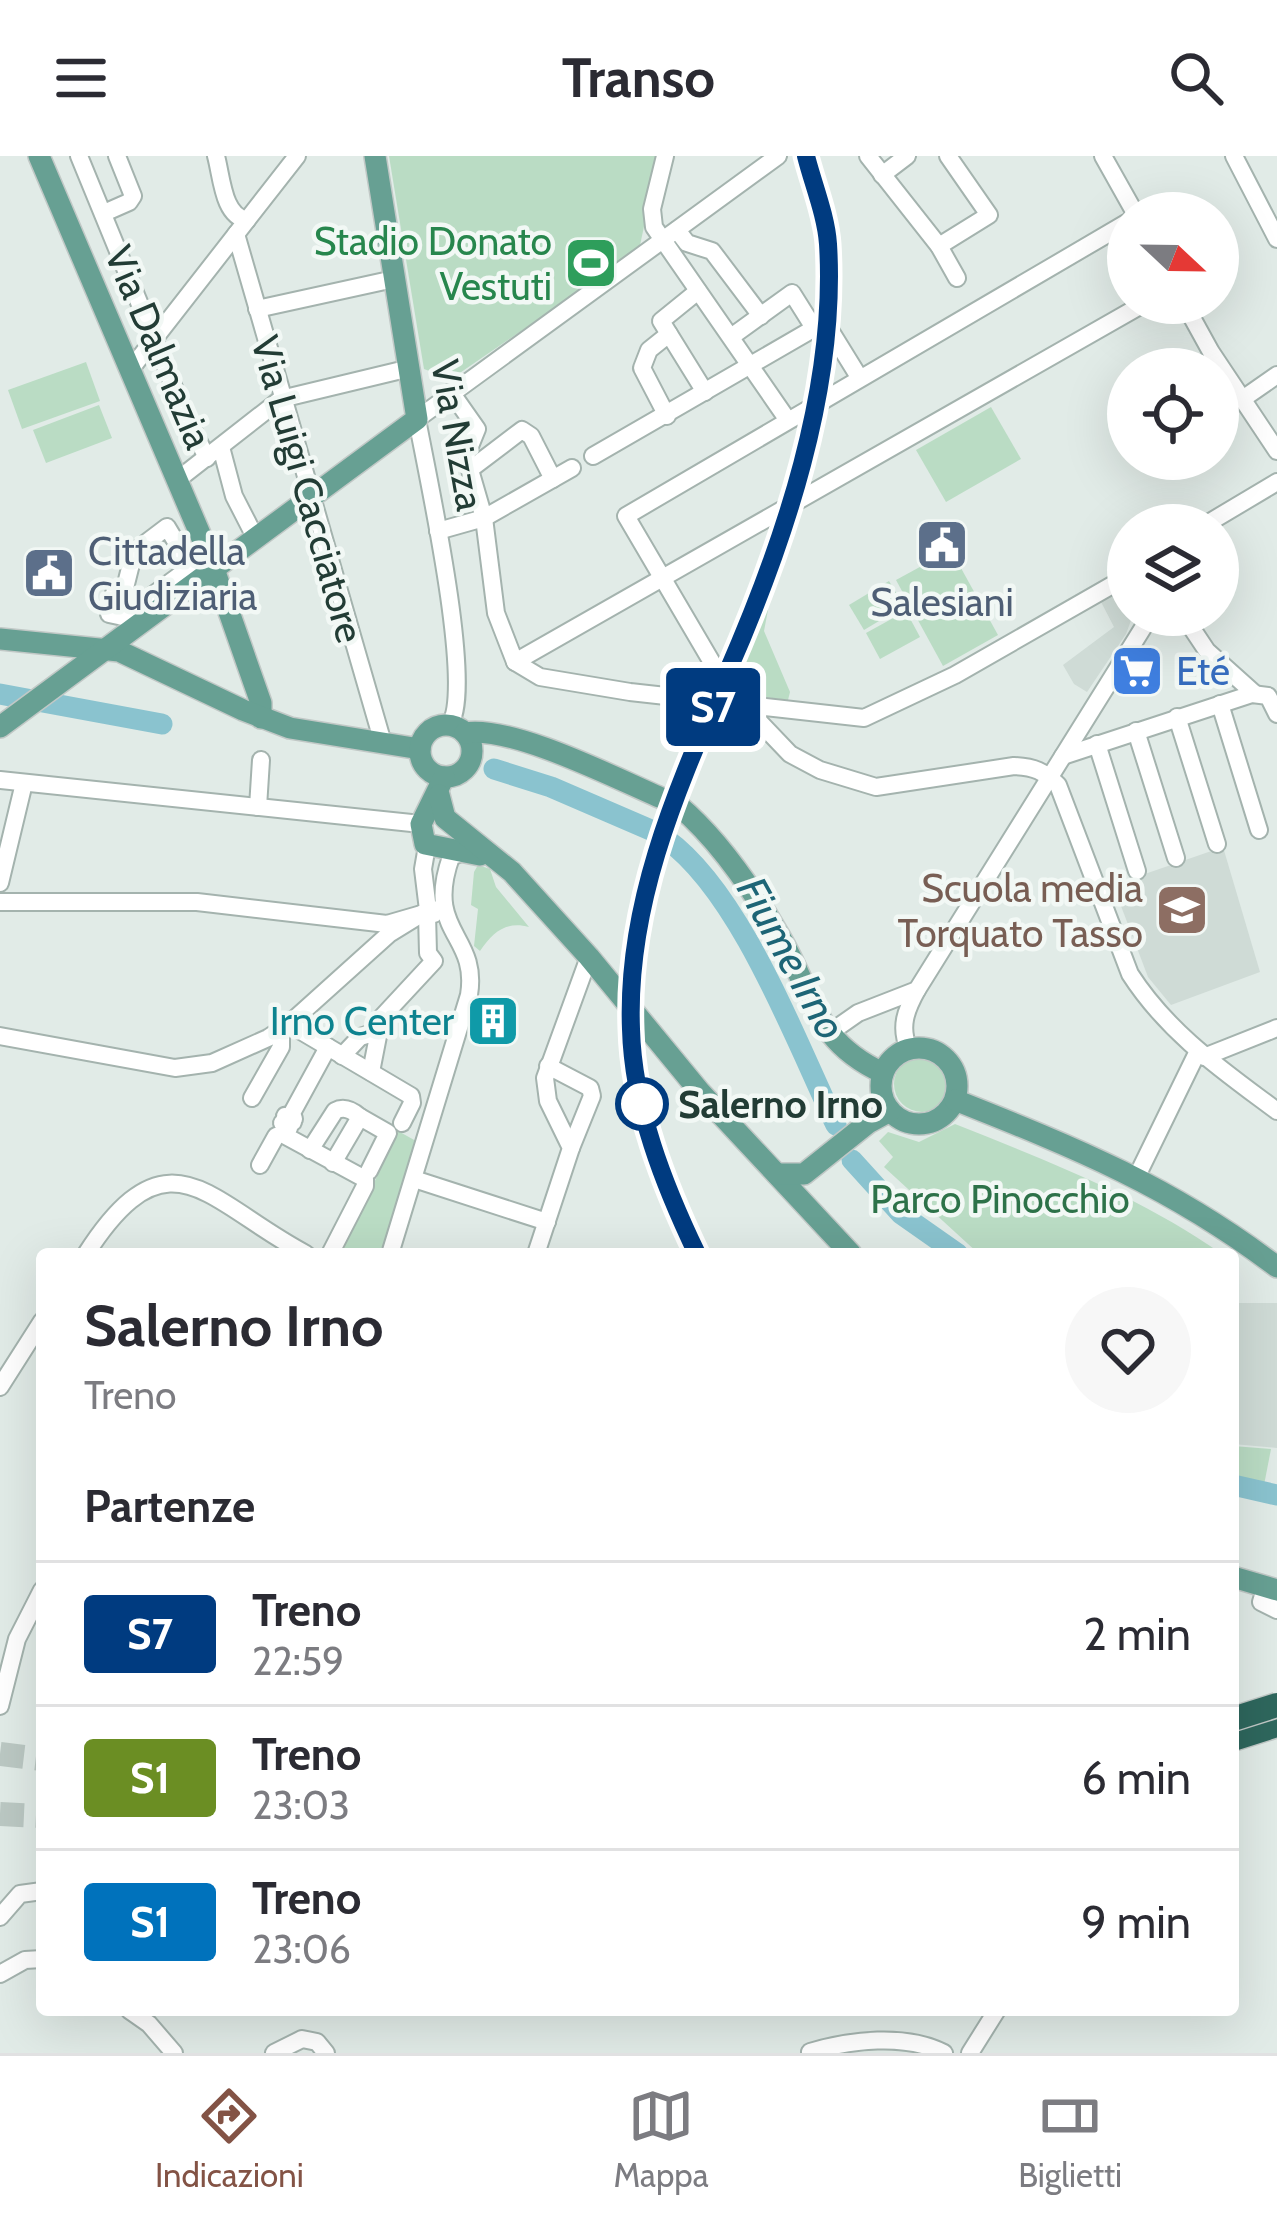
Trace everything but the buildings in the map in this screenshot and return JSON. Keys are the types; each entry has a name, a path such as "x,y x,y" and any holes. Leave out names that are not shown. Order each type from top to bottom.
{"highway":[{"path":"1239,1717 1277,1706"},
{"path":"1239,1737 1277,1725"}],"main road":[{"name":"Via Nizza","path":"375,156 416,418"},
{"name":"Via Dalmazia","path":"44,157 176,481 261,703 261,718"},
{"path":"8,722 204,563 254,536 416,418"},
{"path":"129,628 123,646 136,657 261,718 317,734 420,749"},
{"path":"0,638 136,657"},
{"path":"63,645 80,658 66,677"},
{"path":"432,811 469,762 471,747 457,729"},
{"path":"512,872 467,850 432,811 429,771 420,749 426,734 457,729 536,746 672,803 704,830 763,907 829,1034 850,1056 883,1073"},
{"path":"432,811 512,872 700,1092 846,1248"},
{"path":"909,1048 932,1049 950,1062 958,1081 955,1100 931,1123 909,1123 890,1111 882,1097 883,1073 893,1058 909,1048"},
{"path":"955,1100 1137,1176 1193,1208 1277,1267"},
{"path":"777,1174 804,1174 890,1111"},
{"path":"804,1174 802,1191 807,1205"},
{"path":"1239,1579 1272,1588"}],"street":[{"path":"79,156 186,417 214,453 254,536"},
{"path":"104,213 133,196 117,156"},
{"name":"Via Luigi Cacciatore","path":"217,156 230,212 241,227 281,399 383,743"},
{"path":"130,370 296,156"},
{"path":"664,156 651,213 670,236 698,291 787,419"},
{"path":"416,418 778,156"},
{"path":"868,156 939,246 957,278"},
{"path":"882,175 907,156"},
{"path":"939,246 988,215 948,156"},
{"path":"1103,156 1123,192"},
{"path":"1234,156 1277,239"},
{"path":"724,695 627,523 630,512 1107,234"},
{"path":"670,236 712,251 761,316"},
{"path":"257,309 394,279"},
{"path":"698,291 661,321 705,392"},
{"path":"731,337 792,293 859,376"},
{"path":"515,662 1108,324"},
{"path":"1197,324 1277,450"},
{"path":"593,456 820,325"},
{"path":"667,416 642,368 649,350 669,334"},
{"path":"176,481 281,399 410,368"},
{"path":"1244,398 1277,375"},
{"path":"451,392 477,428 466,449 484,518 496,613 515,662 540,676 724,695 756,717 790,754 820,770 876,787 1014,766 1037,768 1058,785 1130,974 1160,1015 1201,1054 1277,1111"},
{"path":"155,432 186,417"},
{"name":"Via Nizza","path":"416,418 458,667 457,729"},
{"path":"472,467 522,430 531,436 553,479"},
{"path":"438,531 484,518 572,467"},
{"path":"1239,505 1277,482"},
{"path":"1239,517 1277,494"},
{"path":"167,527 204,563 123,617 109,614 115,593 123,596 134,552 167,527"},
{"path":"741,704 849,718 875,716 1107,588"},
{"path":"909,1048 904,1018 917,990 1138,636"},
{"path":"1198,636 1255,694"},
{"path":"1062,757 1255,694 1268,695 1277,714"},
{"path":"1220,704 1259,830"},
{"path":"756,717 764,710 777,709"},
{"path":"1177,717 1217,844"},
{"path":"1136,731 1176,858"},
{"path":"1097,744 1137,871"},
{"path":"258,807 261,760"},
{"path":"0,781 258,807 432,811 423,869 435,913 468,958 472,980 392,1248"},
{"path":"1,872 24,782"},
{"path":"382,1017 434,962 428,953 451,857 467,850"},
{"path":"0,902 197,902 386,924 435,913"},
{"path":"0,1036 176,1068 212,1063 285,1026 389,934 435,913"},
{"path":"571,1148 544,1088 589,957"},
{"path":"829,1034 858,1013 917,990"},
{"path":"285,1026 411,1096 402,1124"},
{"path":"252,1098 281,1047 285,1026"},
{"path":"1137,1176 1201,1054 1277,1028"},
{"path":"285,1136 289,1128 282,1124 291,1125 284,1120 293,1122 285,1117 294,1119 292,1113 335,1051 380,1031 371,1072"},
{"path":"538,1248 592,1096 590,1088 548,1066"},
{"path":"310,1150 334,1112 345,1108 388,1132 369,1171"},
{"path":"333,1163 358,1115"},
{"path":"260,1165 277,1136 285,1136 364,1178 333,1248"},
{"path":"414,1179 547,1222"},
{"path":"90,1248 130,1198 158,1185 175,1184 221,1198 295,1248"},
{"path":"0,1387 35,1339"},
{"path":"1272,1588 1261,1602 1277,1610"},
{"path":"0,1706 17,1640 36,1602"},
{"path":"0,1917 20,1894 36,1892"},
{"path":"0,1974 36,1959"},
{"path":"138,2016 174,2053"},
{"path":"970,2053 993,2016"},
{"path":"274,2053 302,2038 317,2042 326,2053"},
{"path":"810,2053 833,2045 888,2041 944,2053"}],"shaded area":[{"path":"1107,632 1107,636 1125,636 1087,692 1074,684 1063,665"},
{"name":"Scuola media Torquato Tasso","path":"1223,847 1260,972 1171,1005 1148,977 1113,885"},
{"path":"1239,1303 1277,1303 1277,1448 1239,1445"}],"green space":[{"path":"389,156 659,156 639,250 451,379 424,369"},
{"path":"86,362 100,401 22,429 8,390"},
{"path":"99,405 112,438 46,463 33,430"},
{"path":"991,407 1021,459 946,502 916,450"},
{"path":"951,550 998,635 943,666 896,580"},
{"path":"889,581 904,606 864,630 849,605"},
{"path":"761,596 768,610 764,631 790,692 788,700 739,694 726,670"},
{"path":"906,611 920,637 880,659 866,633"},
{"path":"478,865 490,869 496,887 529,927 501,930 480,951 474,946 478,909 471,905"},
{"path":"922,1056 942,1064 950,1084 942,1104 922,1112 902,1104 894,1084 902,1064"},
{"name":"Parco Pinocchio","path":"955,1124 1126,1197 1213,1248 972,1248 884,1167 893,1157 879,1141 888,1132 919,1142"},
{"path":"398,1131 416,1141 388,1241 381,1248 344,1248"},
{"path":"1239,1446 1271,1449 1264,1485 1239,1482"}],"waterway":[{"name":"Fiume Irno","path":"0,694 162,724"},
{"name":"Fiume Irno","path":"494,769 551,787 653,831"},
{"name":"Fiume Irno","path":"666,839 693,863 742,931 836,1125"},
{"name":"Fiume Irno","path":"852,1160 901,1214 949,1248"},
{"name":"Fiume Irno","path":"1239,1486 1277,1495"}],"tunnel":[{"path":"0,1754 36,1758"},
{"path":"0,1814 36,1816"}],"railway":[{"path":"694,1248 646,1117 632,1024 632,977 637,928 654,858 710,715"}],"train":[{"name":"S7","path":"694,1248 660,1165 640,1098 631,1031 631,986 648,879 794,496 823,375 828,241 806,156"}],"place":[{"name":"Stadio Donato Vestuti","path":"591,263"},
{"name":"Salesiani","path":"942,545"},
{"name":"Cittadella Giudiziaria","path":"49,573"},
{"name":"Eté","path":"1137,671"},
{"name":"Scuola media Torquato Tasso","path":"1182,910"},
{"name":"Irno Center","path":"493,1021"},
{"name":"Salerno Irno","path":"642,1104"}]}
